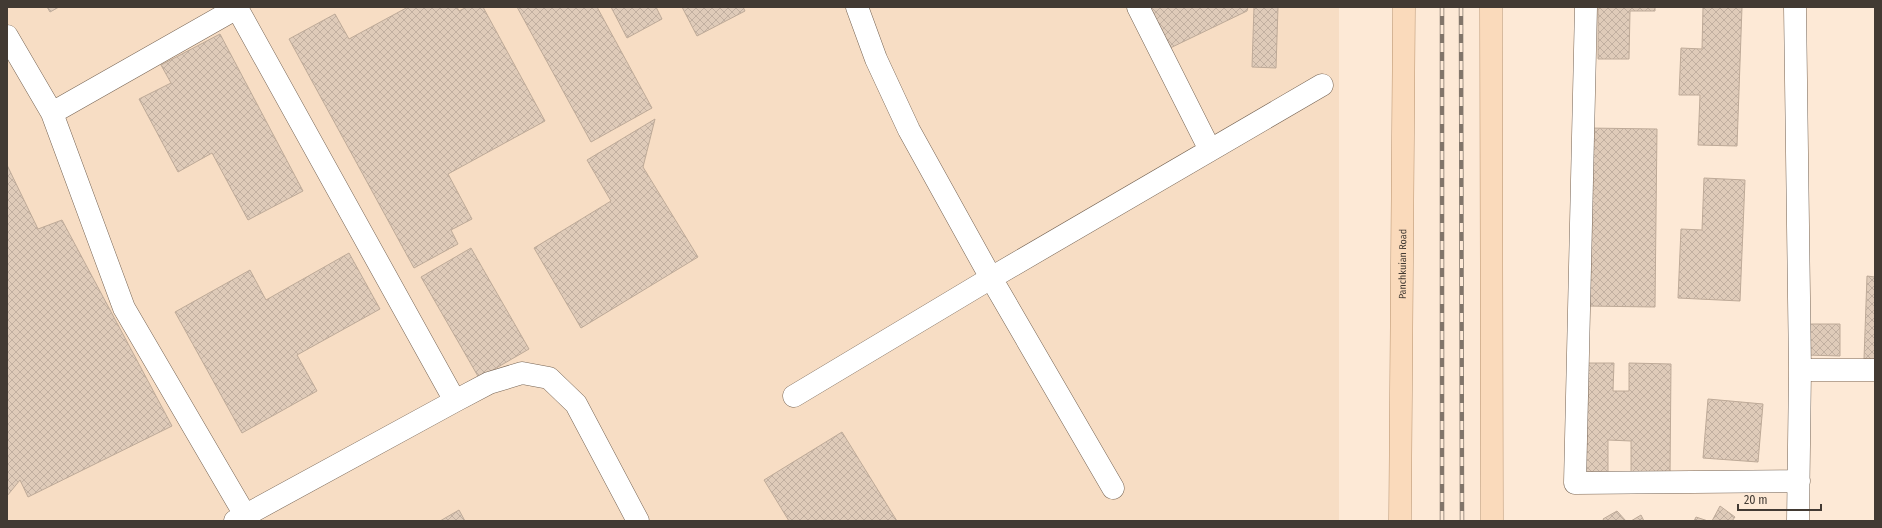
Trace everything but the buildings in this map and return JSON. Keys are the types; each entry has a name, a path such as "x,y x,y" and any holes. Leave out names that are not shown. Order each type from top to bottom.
{"main road":[{"name":"Panchkuian Road","path":"1400,521 1404,7"},
{"path":"1491,7 1492,521"}],"street":[{"path":"857,7 876,59 909,130 991,278 1113,488"},
{"path":"1138,7 1210,150"},
{"path":"1586,7 1575,483 1799,481"},
{"path":"1795,7 1800,370 1798,521"},
{"path":"52,113 238,8 454,401"},
{"path":"7,36 52,113 124,308 240,518 489,383 522,373 549,378 576,404 638,521"},
{"path":"794,396 991,278 1322,85"},
{"path":"1800,370 1875,370"}],"shaded area":[{"path":"7,7 1339,7 1339,521 7,521"}],"railway":[{"path":"1442,7 1442,521"},
{"path":"1461,7 1462,521"}]}
